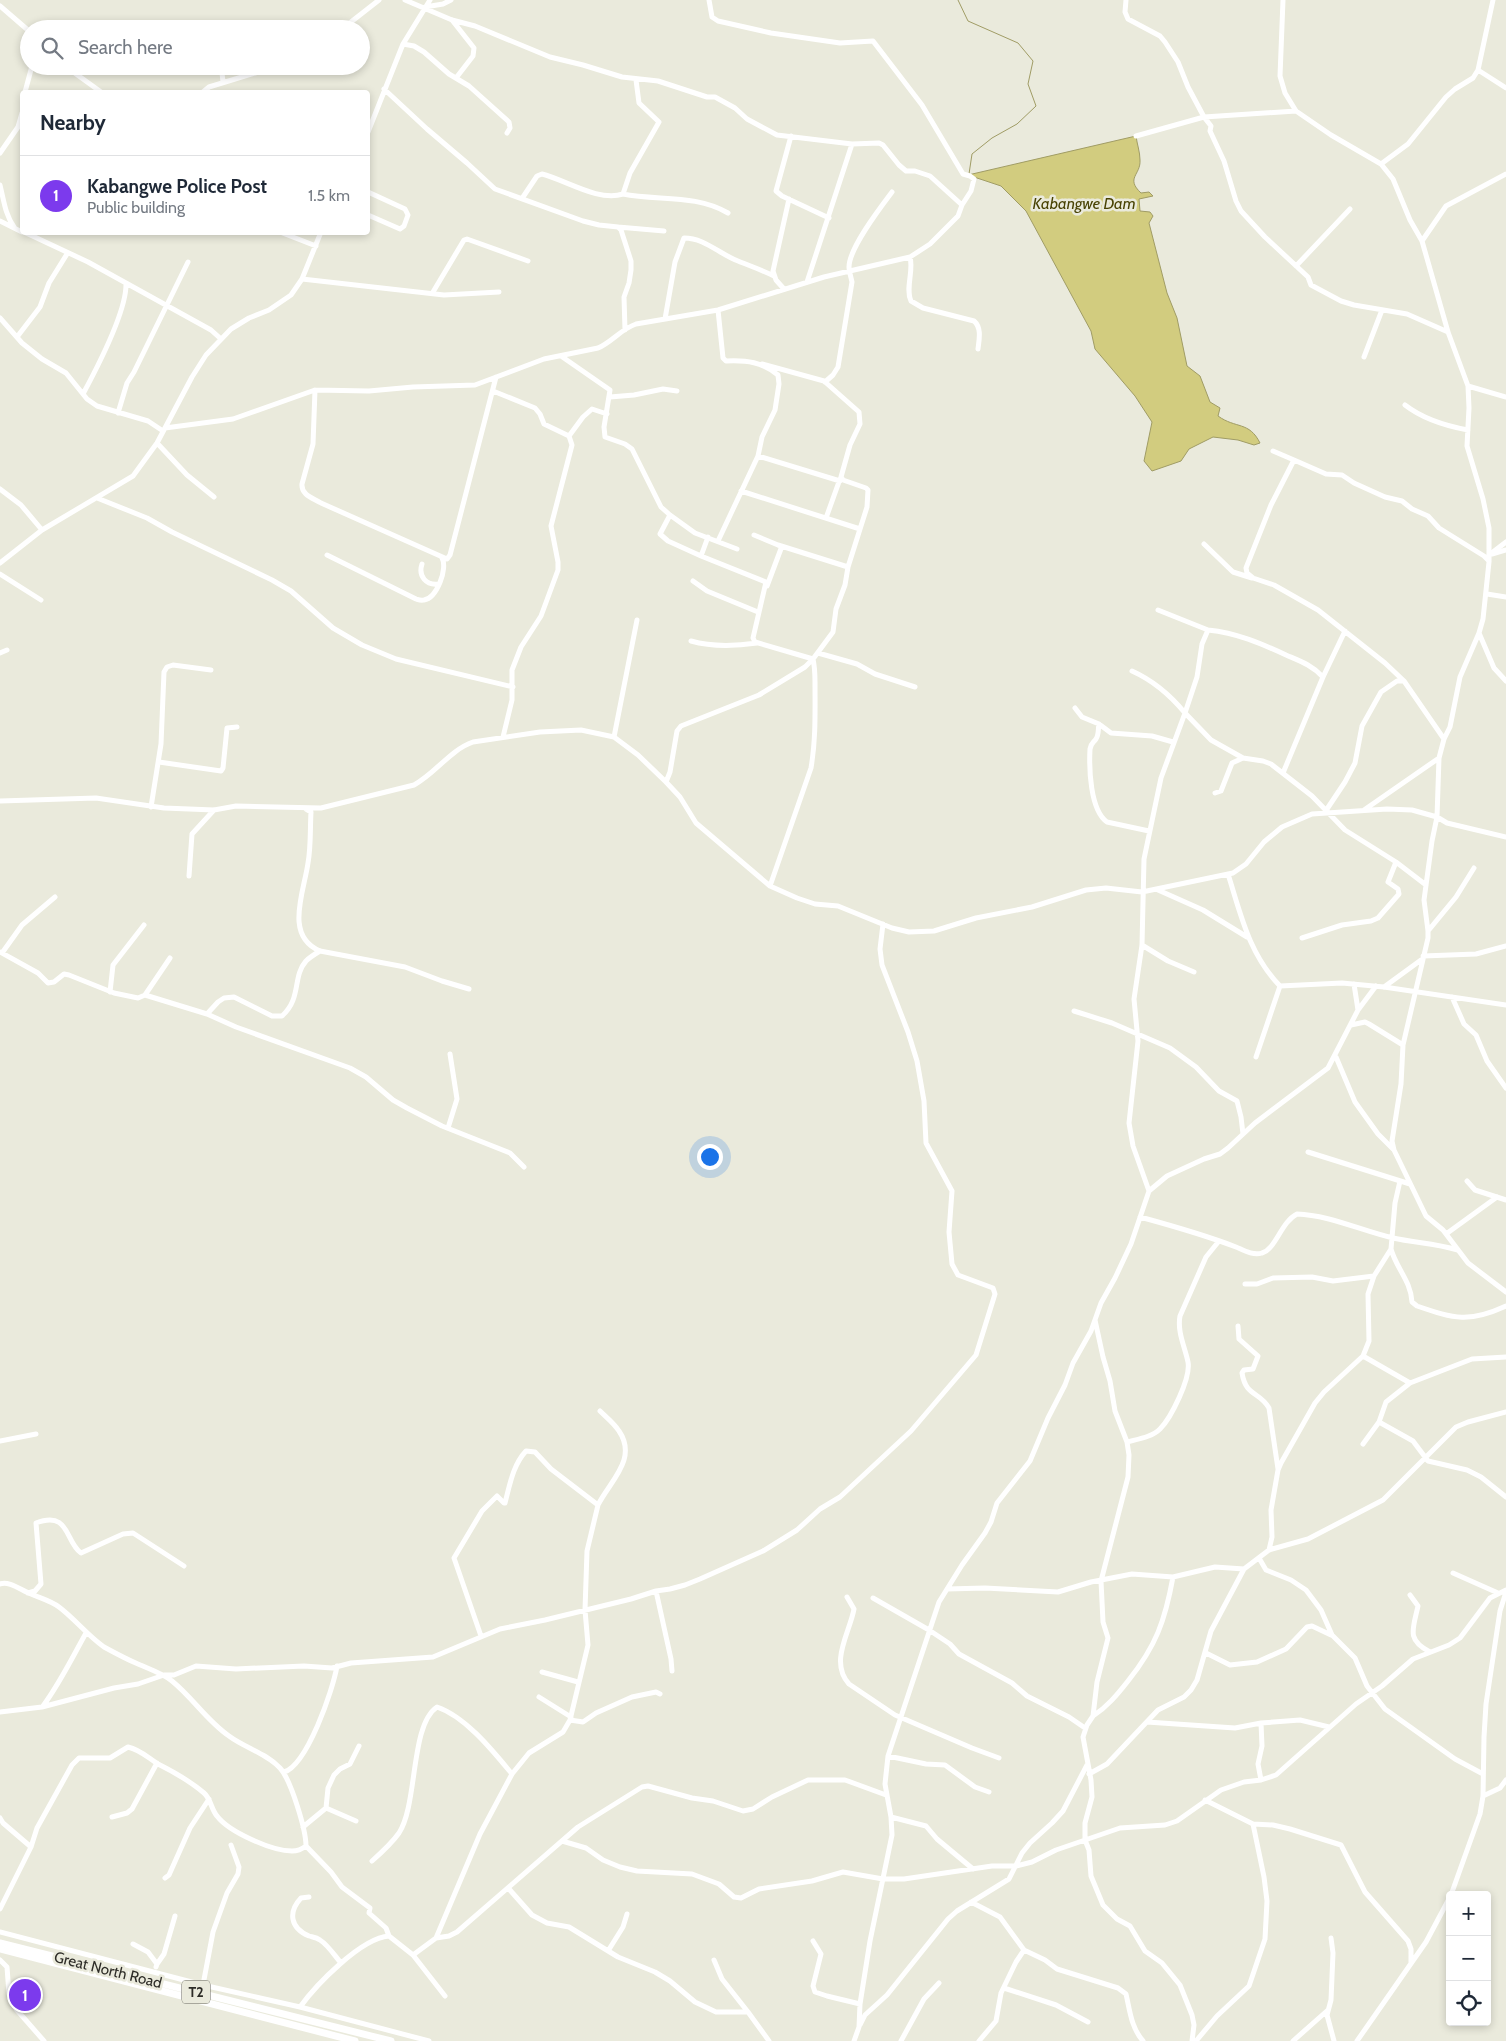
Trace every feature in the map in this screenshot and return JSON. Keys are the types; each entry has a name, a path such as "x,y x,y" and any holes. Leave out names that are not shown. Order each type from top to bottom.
{"main road":[{"name":"Great North Road","path":"0,1943 391,2041"},
{"name":"Great North Road","path":"0,1949 355,2041"}],"street":[{"path":"353,20 379,0"},
{"path":"405,0 550,57 636,80 658,81 715,98 736,108 747,119 777,135 852,144 879,144 883,146 899,166 906,171 915,171 930,176 962,205"},
{"path":"370,127 403,44 430,0"},
{"path":"424,7 443,4 451,0"},
{"path":"0,318 17,337 42,359 66,373 83,394 97,406 148,422 164,430 233,419 314,390 369,392 413,387 475,385 544,359 606,345 636,324 718,310 808,282 910,257 930,244 958,216 962,205 971,191 974,183 973,178 963,174 922,105 873,41 840,43 772,33 723,23 712,17 708,0"},
{"path":"1126,0 1125,12 1128,20 1160,36 1178,62 1188,87 1211,126 1210,131 1224,161 1236,201 1241,211 1264,237 1308,277 1311,285 1341,301 1407,314 1448,332"},
{"path":"1283,0 1280,76 1285,93 1296,111 1331,135 1381,164 1393,179 1410,220 1422,241 1448,332 1468,386 1468,446 1489,528 1489,562 1486,594 1479,634 1460,676 1450,727 1444,739 1439,758 1437,817 1424,900 1428,931 1403,1045 1401,1084 1392,1130 1392,1142 1394,1150 1426,1216 1446,1234 1468,1263 1506,1292"},
{"path":"1381,164 1408,144 1446,97 1473,78 1478,70 1493,0"},
{"path":"0,6 20,23"},
{"path":"452,20 474,48 473,56 456,78"},
{"path":"403,44 419,49 469,86 509,122 510,128 507,133"},
{"path":"1478,70 1506,88"},
{"path":"26,90 30,75"},
{"path":"77,75 98,90"},
{"path":"222,75 222,82"},
{"path":"205,90 222,82 246,75"},
{"path":"623,194 630,173 659,122 639,103 636,80"},
{"path":"384,90 427,130 467,162 495,188 583,221 599,225 664,231"},
{"path":"1136,136 1204,117 1296,111"},
{"path":"0,153 18,127 20,120"},
{"path":"791,136 776,191 829,218"},
{"path":"808,282 852,144"},
{"path":"520,198 523,197 537,176 542,174 611,197 623,194 690,200 728,212"},
{"path":"1422,241 1446,206 1506,174"},
{"path":"0,185 4,208 14,226"},
{"path":"825,382 838,367 852,282 849,269 850,259 872,218 892,192"},
{"path":"370,193 405,209 408,215 404,226 400,229 370,216"},
{"path":"774,276 774,264 789,199"},
{"path":"1296,266 1350,209"},
{"path":"0,221 20,230"},
{"path":"618,227 624,233 631,261 631,276 624,297 625,330"},
{"path":"29,235 66,254 88,262 211,330 221,339"},
{"path":"288,235 316,246"},
{"path":"0,563 42,530 133,476 157,443 199,365 221,339 240,323 281,303 291,295 302,279 319,235"},
{"path":"665,319 675,262 684,238 691,238 708,244 738,261 774,276 784,289"},
{"path":"433,292 461,244 467,239 528,261"},
{"path":"17,337 40,307 49,283 66,254"},
{"path":"910,257 912,265 909,293 911,302 923,308 974,321 980,334 978,349"},
{"path":"118,413 127,383 188,262"},
{"path":"302,279 451,295 499,292"},
{"path":"83,394 112,336 125,300 126,283"},
{"path":"718,310 723,358 726,361 742,360 783,368 825,382 860,414 860,424 850,445 841,479 826,518"},
{"path":"1364,357 1382,310"},
{"path":"562,356 610,390 605,436 632,449 661,507 695,533 737,550"},
{"path":"718,541 758,456 762,437 775,410 779,384 778,375 762,364"},
{"path":"314,390 313,444 302,484 304,493 321,503 447,559 450,555 496,377"},
{"path":"1468,386 1506,397"},
{"path":"610,397 634,395 663,389 677,391"},
{"path":"493,391 535,408 544,424 569,436 572,444 551,526 558,570 541,616 518,654 512,670 512,705 503,737"},
{"path":"1405,405 1426,418 1468,430"},
{"path":"569,436 592,409 607,414"},
{"path":"157,443 195,482 214,497"},
{"path":"1273,451 1326,474 1342,475 1354,484 1385,497 1402,501 1412,510 1428,516 1439,528 1484,556 1489,562"},
{"path":"666,782 670,772 677,731 681,726 759,695 805,667 833,632 836,609 845,585 848,567 867,507 868,490 841,479 758,456"},
{"path":"1253,578 1247,573 1246,568 1271,505 1294,460"},
{"path":"0,489 21,505 42,530"},
{"path":"741,491 860,529"},
{"path":"97,498 147,518 272,580 291,591 332,628 362,645 396,659 513,687"},
{"path":"670,515 660,534 668,541 763,580 766,582 766,586"},
{"path":"754,535 848,567"},
{"path":"701,556 708,537"},
{"path":"1489,554 1506,542"},
{"path":"1204,544 1233,572 1274,585 1318,610 1345,631 1404,680 1444,739"},
{"path":"757,643 753,638 758,612 782,546"},
{"path":"1489,554 1506,550"},
{"path":"328,555 416,599 424,600 430,597 439,584 445,562 442,557"},
{"path":"422,564 421,573 426,581 439,584"},
{"path":"0,574 41,600"},
{"path":"693,581 707,590 758,612"},
{"path":"1486,594 1506,597"},
{"path":"1158,610 1208,630 1227,632 1265,645 1315,668 1323,677"},
{"path":"614,738 637,620"},
{"path":"1149,1191 1132,1146 1129,1123 1138,1035 1134,999 1142,945 1144,859 1161,778 1197,677 1202,644 1208,630"},
{"path":"1283,773 1323,677 1345,631"},
{"path":"1479,634 1494,668 1506,681"},
{"path":"691,641 728,645 757,643 813,659"},
{"path":"0,653 8,650"},
{"path":"818,653 858,664 880,676 915,687"},
{"path":"770,886 811,768 816,714 816,670 813,659"},
{"path":"151,806 159,762 164,672 167,667 173,665 211,670"},
{"path":"1132,671 1146,678 1175,701 1211,740 1243,758 1271,764 1328,811 1345,830 1396,862 1426,884"},
{"path":"1328,811 1355,763 1362,726 1381,692 1397,681 1404,680"},
{"path":"1075,708 1082,717 1099,724 1115,734 1152,736 1174,742"},
{"path":"1099,724 1097,738 1090,747 1091,784 1100,815 1107,822 1149,831"},
{"path":"159,762 221,771 223,768 227,728 237,727"},
{"path":"0,802 96,798 151,806 214,810 236,806 305,808 332,806 414,785 425,779 464,745 473,742 540,732 581,730 614,738 638,755 680,797 696,823 770,886 815,904 838,906 902,931 920,932 1032,907 1100,888 1142,892 1228,874 1246,864 1264,842 1282,827 1312,814 1328,811 1412,810 1437,817 1447,823 1506,837"},
{"path":"1215,793 1221,790 1232,763 1243,758"},
{"path":"1364,810 1439,758"},
{"path":"305,808 311,812 309,855 298,914 300,931 303,939 310,947 320,951 405,967 469,989"},
{"path":"189,876 192,834 214,810"},
{"path":"1302,938 1342,925 1372,921 1378,918 1399,894 1398,889 1388,882 1396,862"},
{"path":"1428,931 1456,897 1474,868"},
{"path":"1228,874 1248,937 1265,970 1280,986 1354,984 1384,986 1506,1005"},
{"path":"1158,890 1203,910 1248,937"},
{"path":"54,896 22,925 1,953 38,973 48,983 54,982 64,974 110,992 138,998 145,995 170,958"},
{"path":"0,1712 42,1707 114,1688 138,1684 164,1675 174,1675 196,1666 236,1669 337,1666 351,1662 433,1657 500,1628 545,1620 631,1599 656,1590 670,1590 700,1579 763,1551 797,1530 820,1509 840,1497 911,1431 977,1352 995,1294 995,1290 990,1286 958,1275 952,1264 949,1222 952,1192 926,1143 924,1102 917,1061 882,965 880,949 883,924"},
{"path":"110,992 113,965 144,925"},
{"path":"1142,945 1168,961 1194,972"},
{"path":"1384,986 1422,958 1476,954 1506,946"},
{"path":"207,1014 224,998 234,997 272,1016 282,1016 295,999 298,976 302,967 307,960 320,951"},
{"path":"1354,984 1358,1010"},
{"path":"1256,1057 1280,986"},
{"path":"860,2027 860,2004 870,1941 892,1835 891,1818 886,1795 888,1756 939,1602 985,1534 997,1503 1030,1460 1065,1385 1073,1363 1095,1320 1101,1302 1115,1278 1149,1191 1167,1176 1182,1168 1220,1154 1249,1128 1328,1068 1336,1057 1358,1010 1376,986"},
{"path":"145,995 207,1014 236,1027 350,1068 366,1077 393,1100 448,1128 510,1153 524,1168"},
{"path":"1452,997 1464,1024 1476,1035 1487,1061 1506,1088"},
{"path":"1074,1011 1112,1023 1170,1048 1196,1067 1219,1091 1237,1102 1243,1134"},
{"path":"1352,1025 1364,1022 1403,1045"},
{"path":"448,1128 457,1099 450,1054"},
{"path":"1336,1057 1355,1102 1378,1134 1394,1150"},
{"path":"1242,1124 1249,1128"},
{"path":"1308,1152 1410,1184"},
{"path":"1400,1181 1394,1203 1391,1249 1396,1266 1409,1284 1412,1302 1417,1306 1466,1319 1491,1313 1506,1306"},
{"path":"1467,1181 1475,1190 1506,1200"},
{"path":"1446,1234 1497,1197"},
{"path":"1140,1217 1194,1232 1251,1253 1262,1254 1271,1247 1288,1219 1296,1214 1342,1223 1392,1238 1440,1244 1457,1250"},
{"path":"1127,1442 1151,1434 1160,1428 1185,1388 1188,1362 1181,1340 1180,1316 1206,1257 1219,1241"},
{"path":"1278,1470 1315,1403 1324,1392 1363,1356 1369,1341 1367,1302 1374,1276 1391,1249"},
{"path":"1245,1284 1257,1284 1273,1278 1312,1277 1333,1281 1374,1276"},
{"path":"1093,1716 1097,1682 1108,1638 1103,1622 1101,1581 1128,1477 1127,1442 1115,1411 1110,1381 1095,1320"},
{"path":"1238,1326 1240,1339 1258,1356 1253,1370 1244,1370 1242,1373 1245,1387 1269,1408 1270,1425 1276,1447 1278,1470 1271,1510 1272,1537 1269,1550"},
{"path":"1363,1356 1410,1383"},
{"path":"1363,1444 1379,1422 1389,1398 1410,1383 1472,1359 1506,1357"},
{"path":"436,1938 480,1834 512,1774 529,1754 563,1732 570,1718 588,1645 585,1610 587,1551 598,1505 626,1458 620,1431 600,1411"},
{"path":"1089,1774 1107,1764 1158,1710 1184,1697 1192,1690 1206,1653 1211,1631 1244,1568 1269,1550 1308,1539 1383,1500 1456,1427 1506,1412"},
{"path":"1379,1422 1413,1441 1425,1458 1432,1463 1454,1467 1481,1477 1506,1497"},
{"path":"0,1441 36,1434"},
{"path":"481,1636 454,1558 482,1511 497,1496 500,1496 505,1503 511,1478 520,1458 526,1451 535,1452 551,1468 598,1505"},
{"path":"28,1593 35,1591 41,1584 36,1523 49,1520 63,1526 69,1532 77,1550 81,1553 123,1534 134,1533 184,1566"},
{"path":"1259,1558 1266,1570 1291,1580 1306,1590 1321,1610 1332,1635"},
{"path":"947,1588 1058,1592 1091,1582 1132,1574 1173,1577 1215,1567 1244,1568"},
{"path":"1453,1573 1498,1593"},
{"path":"1173,1577 1165,1615 1151,1650 1119,1693 1104,1709 1093,1716 1085,1728 1083,1737 1092,1797 1085,1823 1085,1840 1089,1850 1091,1876 1103,1905 1117,1919 1130,1926 1145,1951 1162,1963 1180,1985 1192,2015 1194,2025 1192,2041"},
{"path":"0,1584 10,1584 59,1607 86,1633 123,1657 164,1675 182,1689 217,1727 231,1738 267,1757 284,1772 292,1788 303,1827 306,1846 331,1872 342,1887 370,1908 369,1913 386,1928 389,1936 413,1955 445,1996"},
{"path":"656,1590 672,1671"},
{"path":"562,1841 586,1848 603,1860 620,1867 638,1871 692,1874 719,1884 738,1898 759,1889 801,1883 843,1872 883,1879 904,1879 1005,1865 1016,1866 1032,1862 1056,1850 1120,1828 1165,1825 1177,1821 1205,1800 1230,1786 1262,1780 1276,1775 1329,1726 1413,1660 1460,1638 1490,1598 1506,1591"},
{"path":"1452,1891 1480,1814 1483,1796 1486,1704 1500,1611 1506,1591"},
{"path":"1410,1595 1418,1606 1413,1638 1416,1643 1430,1652"},
{"path":"848,1597 854,1609 841,1652 844,1678 848,1684 900,1716 998,1758"},
{"path":"873,1598 929,1630 950,1644 959,1654 1012,1682 1026,1696 1069,1717 1085,1728"},
{"path":"1206,1653 1230,1665 1257,1662 1286,1649 1307,1627 1312,1626 1332,1635 1355,1658 1371,1692 1393,1716 1455,1759 1483,1774"},
{"path":"42,1707 60,1681 68,1663 86,1633"},
{"path":"284,1772 294,1767 302,1756 322,1716 337,1666"},
{"path":"542,1672 578,1682"},
{"path":"538,1697 570,1718 583,1722 596,1713 632,1697 656,1692 660,1694"},
{"path":"372,1861 398,1834 403,1824 415,1775 419,1739 431,1714 437,1707 470,1728 512,1774"},
{"path":"1147,1722 1236,1728 1261,1723 1300,1720 1329,1726"},
{"path":"1261,1723 1262,1746 1258,1764 1262,1780"},
{"path":"303,1827 326,1808 328,1788 334,1775 340,1769 350,1764 359,1746"},
{"path":"0,1909 31,1847 37,1828 62,1780 79,1758 110,1758 128,1747 148,1756 157,1764 166,1767 187,1780 205,1794 216,1815 233,1830 273,1848 292,1851 306,1846"},
{"path":"888,1756 926,1764 945,1765 975,1787 989,1792"},
{"path":"112,1817 127,1813 132,1808 157,1764"},
{"path":"856,2040 865,2015 887,1995 948,1918 1009,1879 1030,1843 1052,1824 1063,1811 1087,1764"},
{"path":"413,1955 436,1938 449,1936 457,1932 562,1841 612,1805 642,1787 648,1786 692,1798 713,1801 743,1811 753,1809 772,1797 808,1780 845,1780 886,1795"},
{"path":"1483,1796 1500,1788 1506,1780"},
{"path":"166,1878 190,1828 209,1799"},
{"path":"1205,1800 1252,1824 1290,1829 1341,1845 1365,1892 1408,1940 1411,1949 1411,1963"},
{"path":"326,1808 356,1821"},
{"path":"0,1818 3,1823 31,1847"},
{"path":"891,1818 926,1826 937,1839 973,1869"},
{"path":"1196,2041 1217,2016 1249,1986 1265,1940 1267,1901 1264,1877 1252,1824"},
{"path":"203,1985 213,1932 227,1893 238,1874 239,1868 231,1845"},
{"path":"509,1888 532,1915 547,1922 569,1927 608,1951 655,1972 670,1981 695,2002 723,2013 748,2012"},
{"path":"309,1897 301,1898 293,1909 291,1919 293,1923 304,1933 322,1941 342,1963"},
{"path":"971,1902 1000,1917 1024,1950 1057,1968 1118,1988 1124,1992 1134,2028 1143,2041"},
{"path":"1357,2041 1426,1942 1446,1904"},
{"path":"608,1951 623,1928 627,1914"},
{"path":"154,1972 164,1954 175,1916"},
{"path":"0,1932 429,2041"},
{"path":"300,2007 312,1991 342,1963 370,1941 379,1937 389,1936"},
{"path":"1331,1938 1333,1953 1328,2021 1334,2041"},
{"path":"813,1941 821,1954 813,1986 815,1992 860,2004"},
{"path":"133,1944 148,1952 157,1964"},
{"path":"979,2041 996,2021 999,2013 998,2003 1016,1962 1024,1950"},
{"path":"0,1960 7,1967 9,1994 16,2009 44,2041"},
{"path":"714,1960 722,1979 769,2041"},
{"path":"901,2041 924,1999 939,1982"},
{"path":"1004,1988 1056,2005 1088,2022"},
{"path":"1293,2041 1329,2009"}],"water":[{"name":"Kabangwe Dam","path":"1136,136 1140,154 1140,165 1134,184 1141,193 1149,192 1153,196 1139,199 1140,211 1150,212 1153,216 1149,223 1167,293 1177,318 1187,366 1200,376 1210,402 1220,408 1218,416 1247,428 1256,436 1260,443 1254,445 1238,440 1213,437 1189,449 1181,461 1152,471 1144,461 1152,422 1135,396 1095,349 1091,331 1026,211 1001,186 968,175"}],"waterway":[{"path":"958,0 968,21 1018,43 1033,61 1028,84 1036,106 1017,124 992,138 972,154 969,174"}],"place":[{"name":"Kabangwe Police Post","path":"25,1995"}]}
